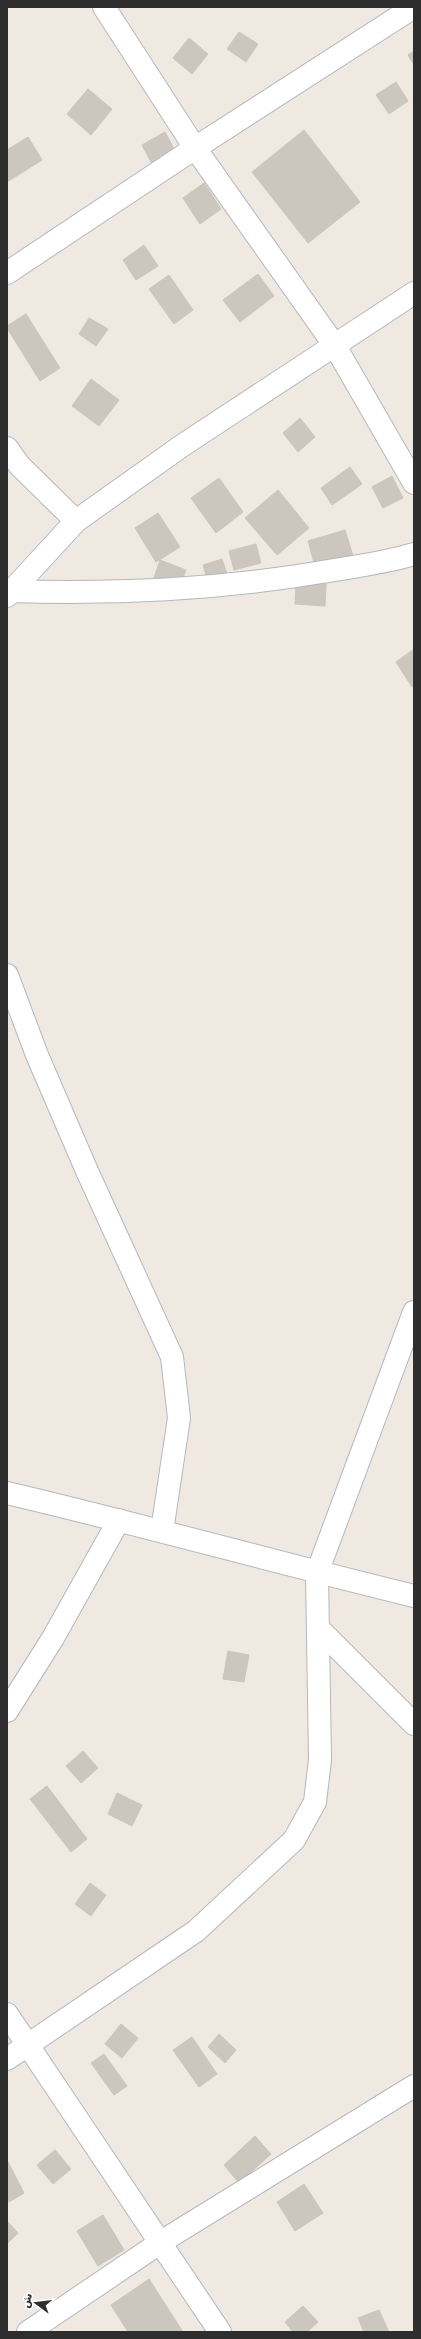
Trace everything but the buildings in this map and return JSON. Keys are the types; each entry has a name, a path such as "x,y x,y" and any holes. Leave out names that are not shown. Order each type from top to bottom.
{"street":[{"path":"104,7 195,148 334,346 414,483"},
{"path":"7,273 195,148 414,7"},
{"path":"9,593 76,521 183,445 414,293"},
{"path":"7,448 19,465 76,521"},
{"path":"9,593 96,593 186,589 277,579 393,560 414,554"},
{"path":"7,975 38,1055 87,1171 172,1357 179,1418 162,1531"},
{"path":"7,2059 196,1931 294,1840 315,1802 320,1760 316,1573 414,1312"},
{"path":"7,1494 119,1520 316,1573 414,1596"},
{"path":"7,1711 53,1638 119,1520"},
{"path":"318,1628 414,1724"},
{"path":"7,2014 220,2332"},
{"path":"28,2332 161,2242 414,2086"}]}
